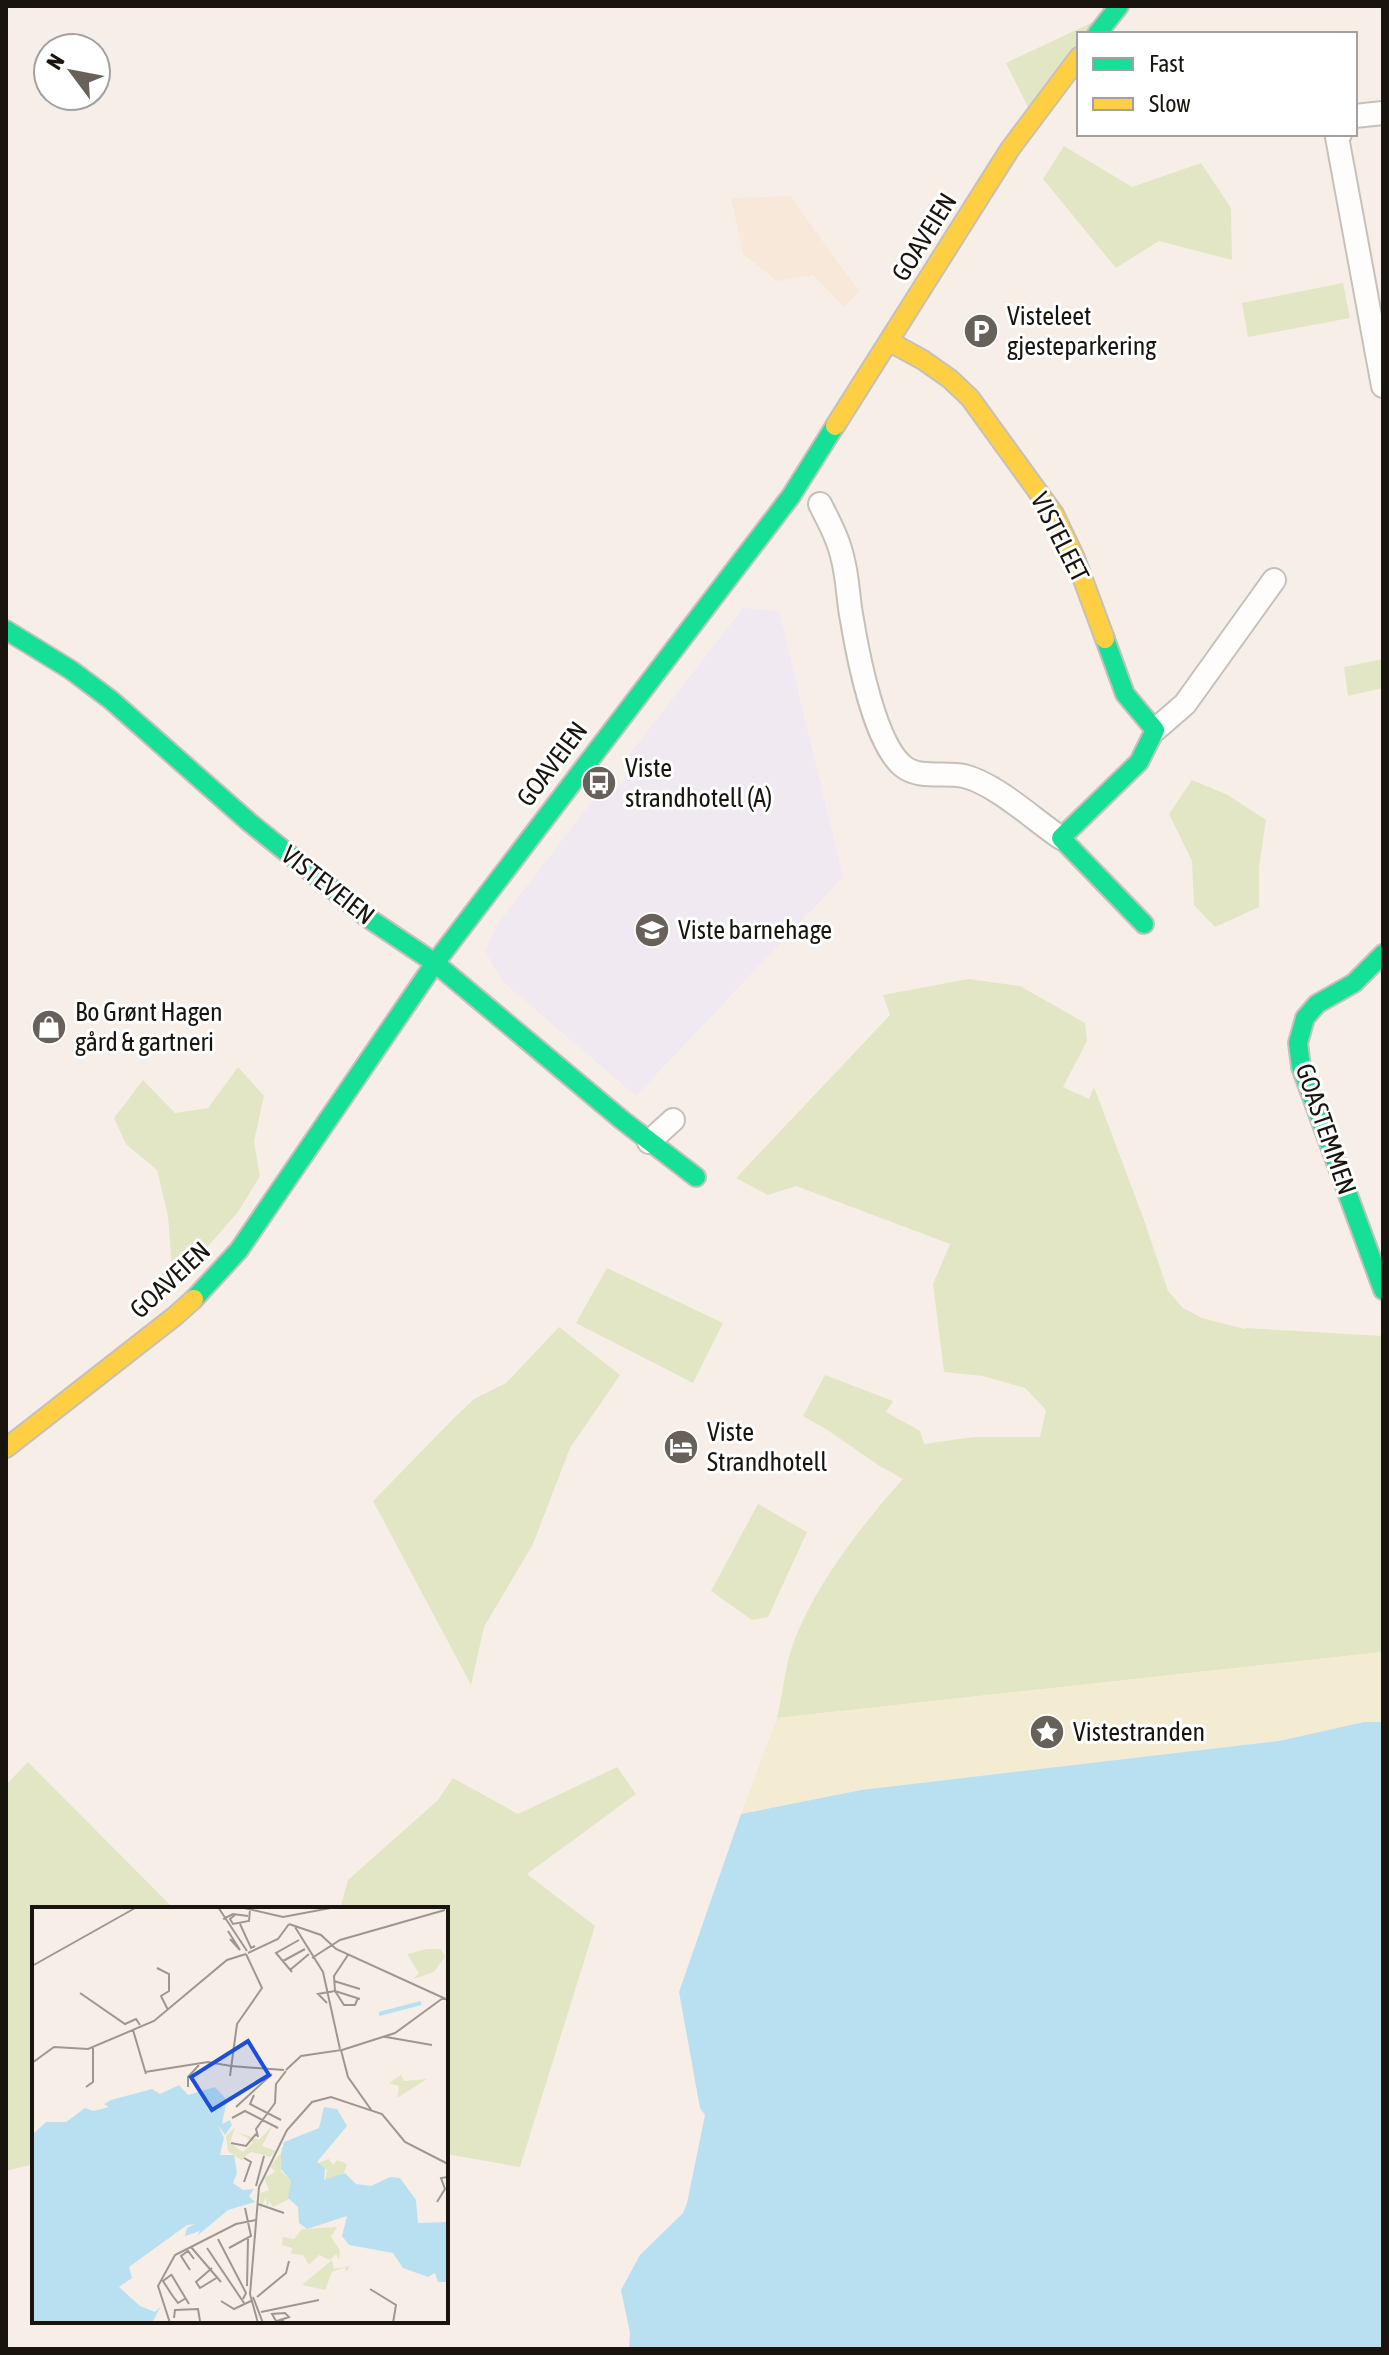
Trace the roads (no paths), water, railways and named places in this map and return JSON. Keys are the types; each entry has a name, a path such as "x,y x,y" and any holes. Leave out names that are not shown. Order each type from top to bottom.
{"main road":[{"path":"1099,32 1119,6"},
{"name":"GOAVEIEN","path":"6,1448 175,1316 207,1287 239,1250 435,963 791,496 1010,149 1077,60"},
{"name":"VISTELEET","path":"890,342 923,360 970,398 1054,514 1075,558 1125,694 1155,730"},
{"name":"VISTEVEIEN","path":"6,630 71,670 111,700 273,841 368,918 435,963 649,1142 696,1177"},
{"path":"1144,924 1061,838 1139,762 1155,730"},
{"name":"GOASTEMMEN","path":"1383,954 1354,983 1317,1004 1305,1018 1298,1043 1301,1067 1383,1290"}],"street":[{"path":"1357,116 1383,113"},
{"path":"1338,136 1383,386"},
{"path":"820,504 844,561 852,621 874,715 891,754 906,769 964,776 992,788 1061,838"},
{"path":"1155,730 1185,704 1274,580"},
{"path":"649,1142 673,1120"}],"water":[{"path":"1364,1722 1383,1722 1383,2349 629,2349 630,2333 621,2290 640,2255 683,2213 687,2203 705,2115 700,2108 679,1992 741,1814 861,1790 1279,1741"}],"place":[{"name":"Visteleet gjesteparkering","path":"981,331"},
{"name":"Viste strandhotell (A)","path":"599,783"},
{"name":"Viste barnehage","path":"652,930"},
{"name":"Bo Grønt Hagen gård & gartneri","path":"49,1027"},
{"name":"Viste Strandhotell","path":"681,1447"},
{"name":"Vistestranden","path":"1047,1732"}]}
